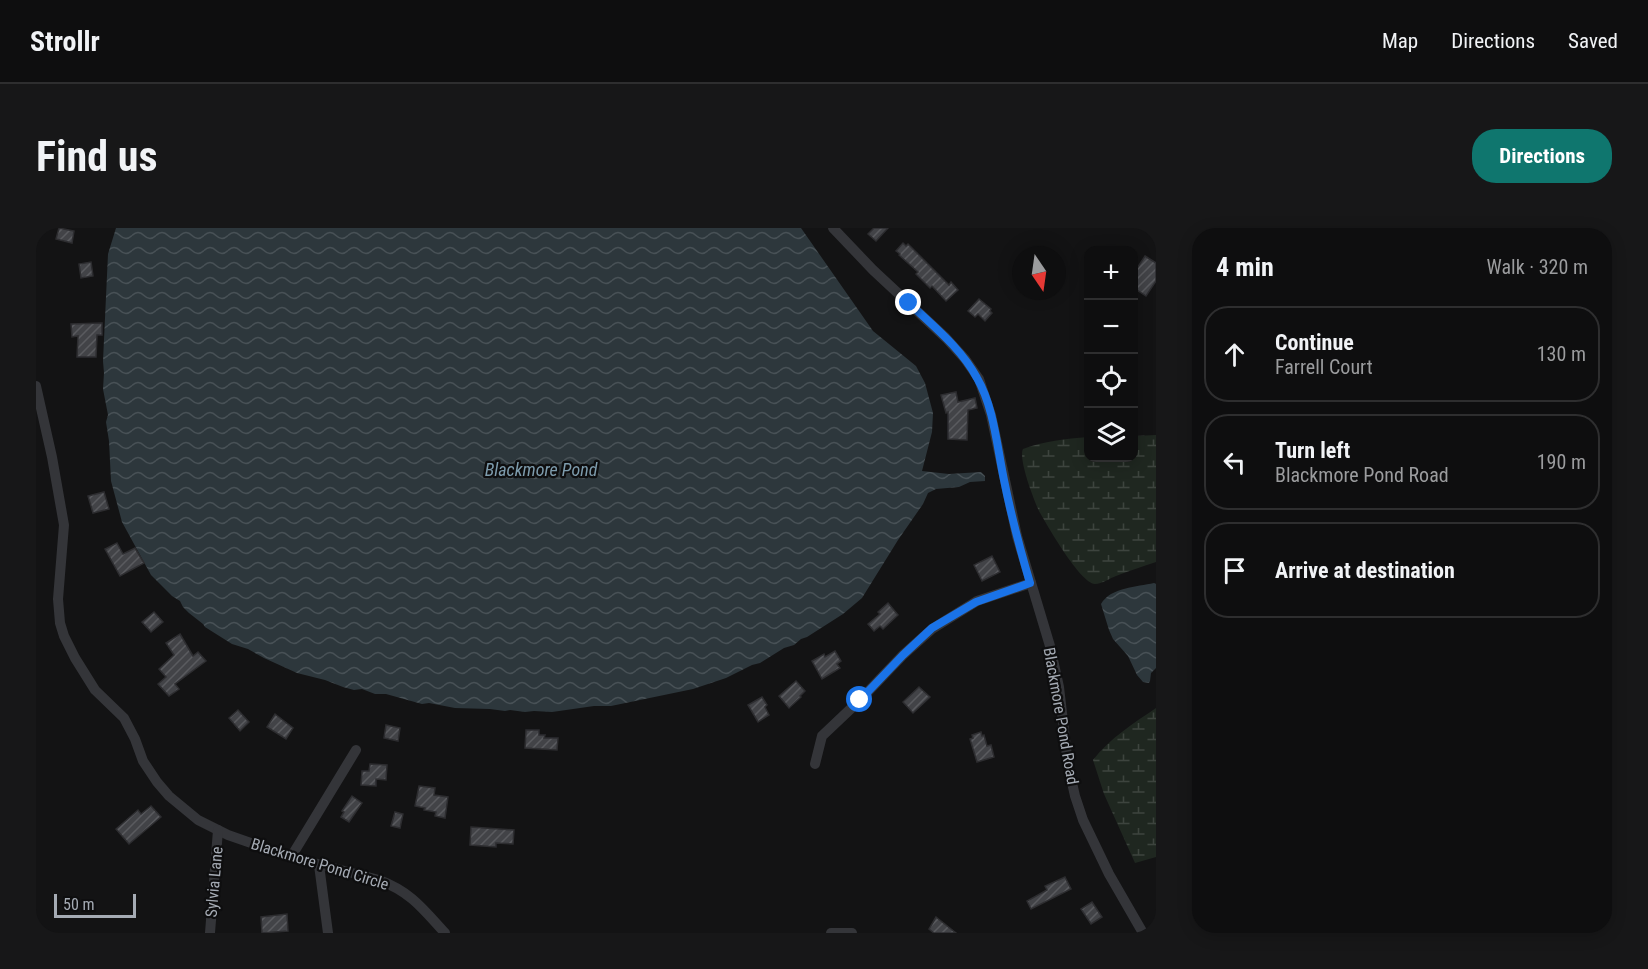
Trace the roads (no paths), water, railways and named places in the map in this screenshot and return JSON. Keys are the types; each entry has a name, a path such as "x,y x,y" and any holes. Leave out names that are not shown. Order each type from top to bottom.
{"street":[{"name":"Blackmore Pond Road","path":"833,228 873,270 946,338 965,359 979,380 991,415 1017,536 1050,646 1059,687 1068,765 1078,804 1108,874 1143,933"},
{"name":"Blackmore Pond Circle","path":"36,386 64,525 58,599 60,623 75,658 96,690 124,717 143,761 157,782 169,796 198,820 219,830 291,857 379,880 403,890 445,933"},
{"path":"815,764 822,736 932,628 976,602 1030,583"},
{"path":"291,857 356,750"},
{"name":"Sylvia Lane","path":"210,933 219,830"},
{"path":"319,865 328,933"},
{"path":"831,933 852,933"}],"water":[{"name":"Blackmore Pond","path":"116,228 801,228 873,331 916,366 925,383 933,413 932,432 922,471 949,474 981,472 985,476 985,481 936,489 928,493 862,598 843,614 760,663 693,689 611,706 552,712 525,712 422,704 386,694 343,687 297,673 248,649 232,644 205,627 151,575 122,522 111,481 106,422 108,415 103,389 108,254"},
{"path":"1156,584 1156,668 1151,673 1149,683 1143,682 1137,675 1128,656 1113,639 1101,604 1105,598 1118,591"}]}
